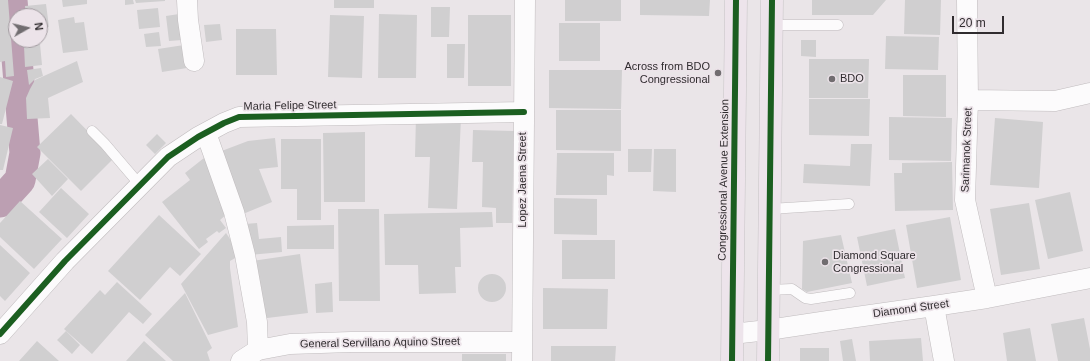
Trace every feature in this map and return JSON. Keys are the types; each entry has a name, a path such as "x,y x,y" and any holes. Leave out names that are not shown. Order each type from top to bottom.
{"main road":[{"name":"Congressional Avenue Extension","path":"732,361 736,0"},
{"path":"768,361 772,0"}],"street":[{"path":"187,0 188,20 194,60"},
{"name":"Lopez Jaena Street","path":"522,352 525,0"},
{"name":"Sarimanok Street","path":"967,0 968,100 965,200 987,298"},
{"path":"968,100 1055,101 1090,93"},
{"name":"Maria Felipe Street","path":"0,334 65,261 168,157 224,122 239,117 524,112"},
{"path":"206,133 234,212 245,254 257,322 258,350"},
{"name":"Diamond Street","path":"732,334 987,298 1090,278"},
{"path":"934,306 944,361"},
{"name":"General Servillano Aquino Street","path":"241,361 258,350 290,344 351,342 522,352"}],"lane":[{"path":"772,25 838,25"},
{"path":"92,131 140,185"},
{"path":"770,209 849,204"},
{"path":"769,290 792,289 805,298 811,299 850,293"}],"building":[{"path":"0,0 8,0 8,48 12,48 14,76 6,77 5,61 0,62"},
{"path":"62,0 87,0 87,4 63,7"},
{"path":"125,0 133,0 134,4 125,5"},
{"path":"135,0 165,0 165,1 136,3"},
{"path":"334,0 374,0 374,8 334,8"},
{"path":"565,0 621,0 621,21 565,21"},
{"path":"640,0 710,0 709,16 640,15"},
{"path":"812,0 886,0 873,15 812,15"},
{"path":"905,0 941,0 940,35 904,34"},
{"path":"46,4 47,8 25,8 25,6"},
{"path":"431,7 450,7 449,37 431,37"},
{"path":"158,8 160,27 139,29 137,10"},
{"path":"179,14 182,40 169,41 166,16"},
{"path":"379,14 417,15 416,78 378,78"},
{"path":"330,15 364,16 362,78 328,77"},
{"path":"468,15 511,15 511,86 468,86"},
{"path":"74,17 75,23 84,22 88,50 63,53 58,20"},
{"path":"559,23 600,23 600,61 559,61"},
{"path":"220,24 222,40 206,42 204,25"},
{"path":"236,29 276,29 277,75 236,75"},
{"path":"159,32 161,46 146,47 144,34"},
{"path":"886,36 939,37 938,70 885,69"},
{"path":"801,40 816,40 816,57 801,56"},
{"path":"447,44 465,44 464,78 447,78"},
{"path":"184,45 187,68 162,72 158,49"},
{"path":"24,48 40,48 42,65 25,67"},
{"path":"809,59 869,59 868,98 809,98"},
{"path":"77,61 83,82 48,98 50,118 27,119 26,98 35,80"},
{"path":"41,68 43,76 35,79 29,85 27,70"},
{"path":"549,70 622,70 621,109 549,108"},
{"path":"903,75 946,75 946,117 903,116"},
{"path":"0,77 13,81 2,124 0,124"},
{"path":"809,99 870,99 869,136 809,135"},
{"path":"556,110 621,110 621,151 556,150"},
{"path":"71,114 114,158 81,191 37,147"},
{"path":"416,116 461,117 457,209 428,208 430,157 415,157"},
{"path":"889,117 952,118 951,161 889,160"},
{"path":"995,118 1043,122 1039,188 990,185"},
{"path":"0,125 13,128 3,170 0,170"},
{"path":"473,130 514,131 512,223 496,223 496,208 482,207 483,162 472,162"},
{"path":"365,132 365,202 324,202 323,133"},
{"path":"157,134 166,143 155,154 146,145"},
{"path":"275,138 278,167 259,169 272,202 243,214 219,152 248,141"},
{"path":"281,139 321,139 321,220 297,220 297,189 281,189"},
{"path":"851,144 872,144 870,186 803,183 804,164 850,166"},
{"path":"628,149 652,149 651,172 628,172"},
{"path":"654,149 676,149 676,192 653,191"},
{"path":"557,153 614,153 614,176 607,175 607,195 556,195"},
{"path":"204,158 214,171 228,213 220,220 226,228 219,233 217,231 206,239 208,242 199,249 162,202 190,180 185,173"},
{"path":"48,159 68,179 52,196 32,174"},
{"path":"952,162 953,210 895,211 894,173 902,173 902,163"},
{"path":"61,188 89,214 67,238 39,212"},
{"path":"1070,192 1083,251 1048,259 1035,200"},
{"path":"554,198 597,199 597,235 554,234"},
{"path":"20,201 62,239 34,269 0,237 0,223"},
{"path":"1029,203 1040,269 1001,275 990,209"},
{"path":"338,209 379,209 380,301 339,301"},
{"path":"492,212 493,227 460,228 461,267 455,267 456,293 419,294 418,265 385,265 384,214"},
{"path":"159,215 201,254 180,276 170,267 140,300 108,271"},
{"path":"950,217 961,280 917,288 906,225"},
{"path":"257,223 259,239 281,237 282,252 249,255 245,224"},
{"path":"334,225 334,249 287,249 287,226"},
{"path":"895,229 905,278 867,286 857,237"},
{"path":"226,233 234,245 237,257 230,261 230,268 238,327 208,335 181,284"},
{"name":"Diamond Square Congressional","path":"841,235 852,283 807,292 802,289 803,241"},
{"path":"562,240 615,240 615,279 562,279"},
{"path":"0,245 30,273 5,301 0,296"},
{"path":"300,254 308,313 259,319 252,261"},
{"path":"492,274 502,278 506,288 502,298 492,302 482,298 478,288 482,278"},
{"path":"117,282 152,314 143,324 129,312 92,354 64,329 100,290 105,295"},
{"path":"332,282 333,312 316,313 315,284"},
{"path":"543,288 608,289 607,329 543,329"},
{"path":"185,293 212,348 207,352 210,361 173,361 145,335"},
{"path":"1084,318 1090,349 1090,361 1058,361 1051,324"},
{"path":"1030,328 1036,361 1007,361 1003,333"},
{"path":"66,331 80,345 72,354 57,340"},
{"path":"921,338 923,361 870,361 869,341"},
{"path":"852,339 856,361 843,361 840,341"},
{"path":"37,341 59,361 19,361"},
{"path":"144,341 166,361 126,361"},
{"path":"551,346 616,346 615,361 551,361"},
{"path":"800,348 829,348 829,361 800,361"},
{"path":"462,354 506,354 506,361 462,361"}],"waterway":[{"path":"0,202 20,180 25,153 12,0"}],"cycle path":[{"path":"732,361 736,0"},
{"path":"768,361 772,0"},
{"path":"0,334 65,261 168,157 198,137 224,123 239,117 524,112"}],"place":[{"name":"Across from BDO Congressional","path":"718,73"},
{"name":"BDO","path":"832,79"},
{"name":"Diamond Square Congressional","path":"825,262"}]}
